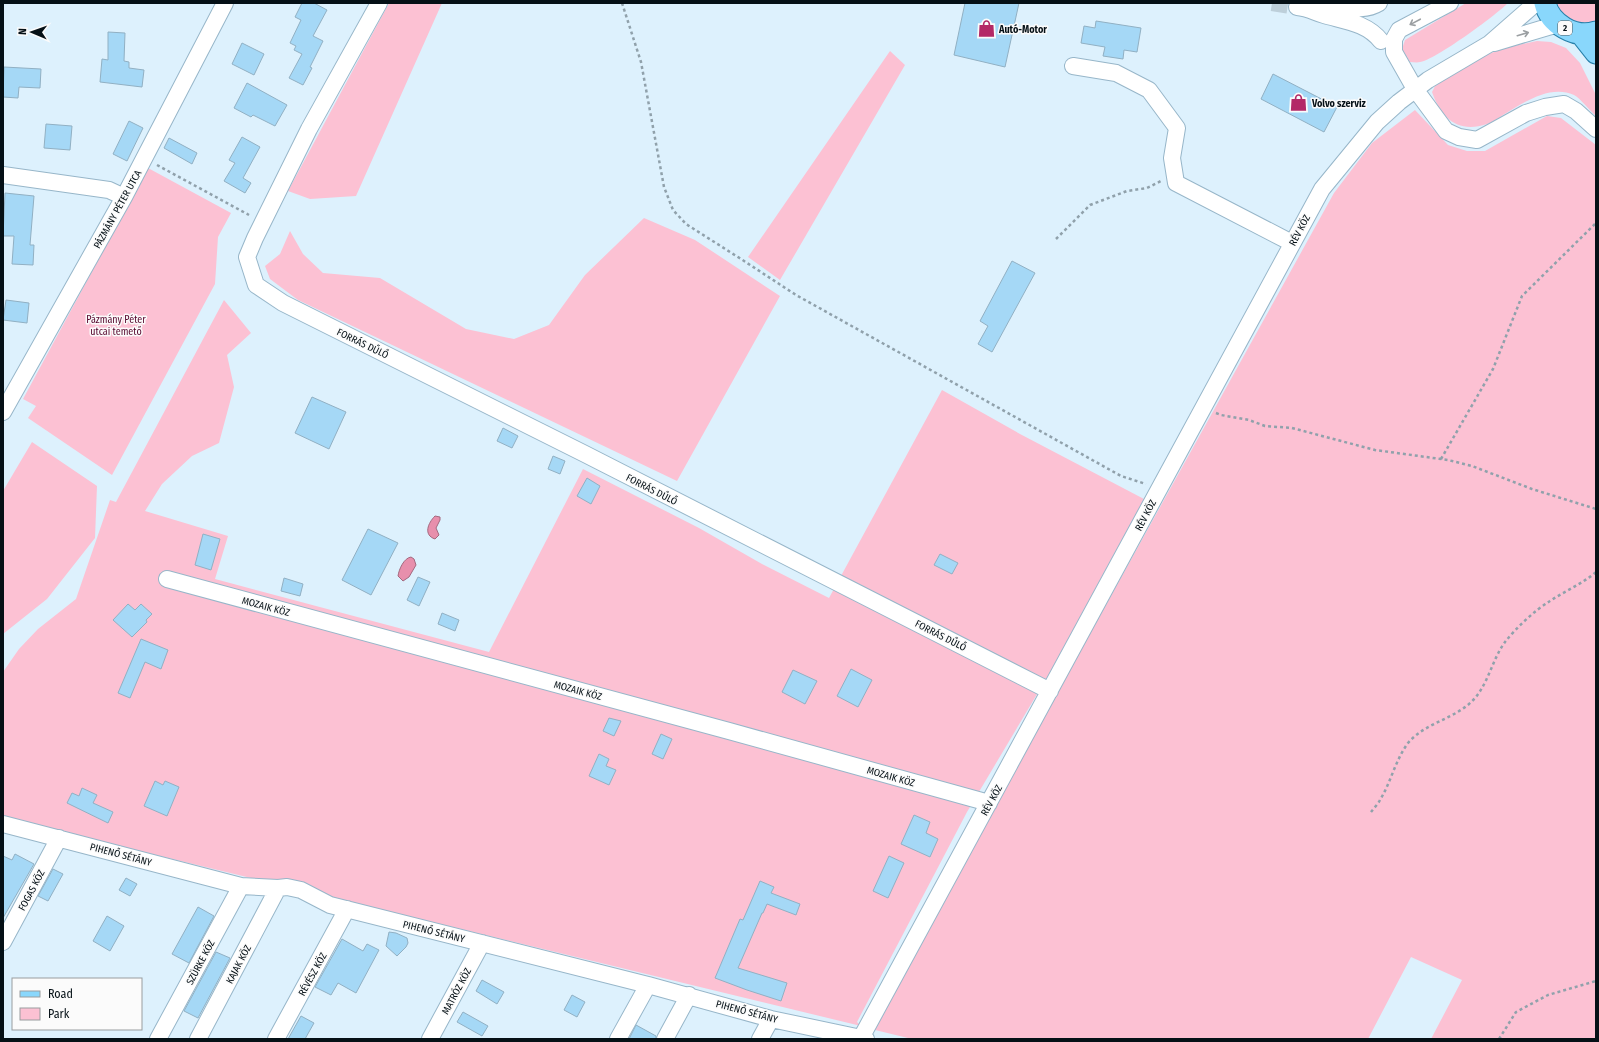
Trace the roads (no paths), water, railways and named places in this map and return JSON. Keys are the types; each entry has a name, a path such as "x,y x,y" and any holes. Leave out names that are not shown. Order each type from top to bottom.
{"main road":[{"name":"2","path":"1545,3 1551,16 1558,24 1568,31 1589,33"},
{"path":"1589,33 1596,53"}],"street":[{"name":"PÁZMÁNY PÉTER UTCA","path":"3,412 124,197 225,3"},
{"name":"FORRÁS DŰLŐ","path":"379,3 309,129 247,257 256,285 283,303 585,454 1050,691"},
{"path":"1379,3 1368,7 1326,4 1303,7 1323,15 1346,20 1363,26 1376,34 1381,41"},
{"path":"1450,3 1399,30 1393,43 1394,52 1415,90 1446,131 1459,137 1477,140 1526,114 1545,107 1564,104 1576,111 1596,129"},
{"name":"RÉV KÖZ","path":"864,1038 989,803 1292,243 1326,183 1377,122 1415,90 1489,44 1536,3"},
{"name":"RÉV KÖZ","path":"1489,44 1558,24"},
{"path":"1073,66 1116,73 1149,90 1177,128 1172,158 1176,183 1292,243"},
{"path":"3,176 109,190 124,197"},
{"name":"MOZAIK KÖZ","path":"167,579 989,803"},
{"name":"PIHENŐ SÉTÁNY","path":"3,824 241,886 287,887 302,890 330,905 689,995 772,1018 864,1038"},
{"name":"FOGAS KÖZ","path":"3,942 59,838"},
{"name":"SZÜRKE KÖZ","path":"158,1039 241,886"},
{"name":"KAJAK KÖZ","path":"198,1039 278,888"},
{"name":"RÉVÉSZ KÖZ","path":"276,1039 347,909"},
{"name":"MATRÓZ KÖZ","path":"430,1039 482,943"},
{"path":"618,1039 648,985"},
{"path":"665,1039 689,995"},
{"path":"760,1039 772,1018"}],"tunnel":[{"path":"1272,3 1297,7"}],"place":[{"name":"Autó-Motor","path":"986,29"},
{"name":"Volvo szerviz","path":"1299,103"}],"park label":[{"name":"Pázmány Péter utcai temető","path":"116,324"}]}
